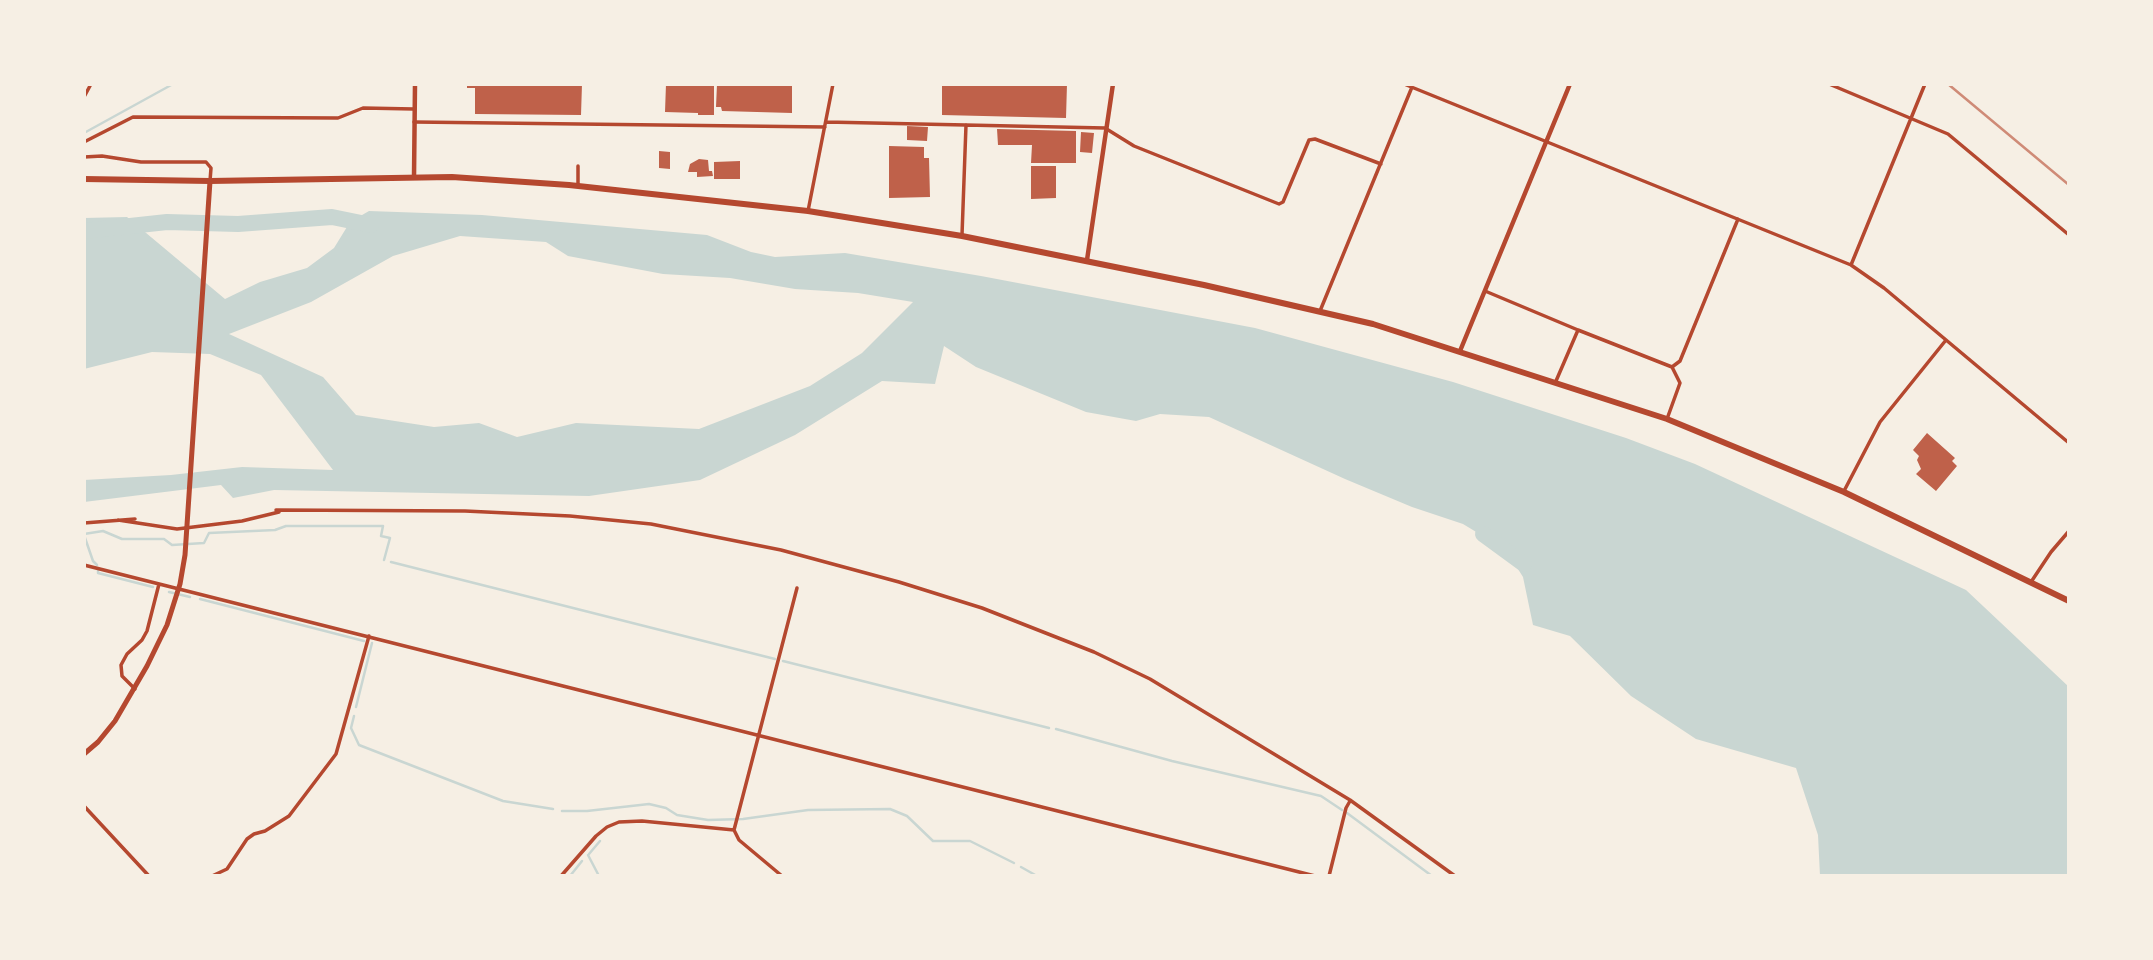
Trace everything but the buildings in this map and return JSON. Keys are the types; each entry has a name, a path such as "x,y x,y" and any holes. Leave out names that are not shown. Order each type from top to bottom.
{"highway":[{"path":"84,179 210,181 489,178 808,211 962,236 1087,261 1373,324 1667,419 1844,492 2069,601"}],"main road":[{"path":"84,754 98,742 135,689 175,604 185,555 210,181"}],"street":[{"path":"84,97 90,84"},
{"path":"414,177 415,84"},
{"path":"808,211 833,84"},
{"path":"1087,261 1113,84"},
{"path":"1404,84 1851,265 1884,288 2069,443"},
{"path":"1460,351 1570,84"},
{"path":"1829,84 1948,134 2069,236"},
{"path":"1851,265 1925,84"},
{"path":"1320,311 1412,87"},
{"path":"84,142 133,117 338,118 363,108 414,108"},
{"path":"414,122 1105,128 1134,146 1279,204 1283,202 1309,140 1315,139 1381,164"},
{"path":"962,236 966,125"},
{"path":"84,157 102,156 141,162 206,162 211,168 210,181"},
{"path":"578,166 578,186"},
{"path":"1672,367 1680,361 1738,219"},
{"path":"1485,291 1672,367 1680,383 1667,419"},
{"path":"1556,381 1578,330"},
{"path":"1844,492 1880,422 1946,340"},
{"path":"276,510 465,511 569,516 651,524 764,546 833,563 982,608 1094,652 1195,705 1350,800 1455,876"},
{"path":"118,520 177,530 242,521 285,510"},
{"path":"84,523 135,519"},
{"path":"2031,582 2069,531"},
{"path":"84,565 1315,876"},
{"path":"135,689 122,676 121,665 147,631 159,584"},
{"path":"782,876 739,840 734,830 797,589"},
{"path":"212,876 227,869 247,839 289,816 336,754 369,636"},
{"path":"1329,876 1350,800"},
{"path":"84,806 149,876"},
{"path":"561,876 596,836 619,822 642,821 734,830"}],"shaded area":[{"path":"369,211 482,215 707,235 751,252 775,257 845,253 981,276 1255,328 1453,382 1626,438 1695,464 1966,590 2069,687 2069,876 1820,876 1818,835 1796,768 1696,739 1631,696 1570,636 1533,625 1523,577 1506,550 1463,524 1412,507 1345,479 1209,417 1160,414 1136,421 1086,412 976,367 944,346 935,384 882,381 795,435 700,480 589,496 274,490 233,498 221,485 84,502 84,480 171,475 242,467 333,470 261,375 210,354 152,352 84,369 84,218 127,217 225,299 260,282 307,268 334,248 350,222","holes":["460,236 546,242 568,256 663,274 730,278 795,289 858,293 913,302 862,353 810,386 699,429 576,423 517,437 479,423 434,427 356,415 323,377 229,334 311,302 393,256"]}],"waterway":[{"path":"84,133 173,84"},
{"path":"84,231 167,222 238,224 332,217 371,225"},
{"path":"84,534 103,531 122,539 164,539 172,545 204,543 209,533 275,530 286,526 383,526 381,536 390,538 384,560"},
{"path":"1483,534 1524,564"},
{"path":"84,535 97,565"},
{"path":"391,562 775,659"},
{"path":"98,571 153,587"},
{"path":"169,592 190,597"},
{"path":"200,599 364,641"},
{"path":"356,707 372,643"},
{"path":"783,661 1049,728"},
{"path":"354,716 351,728 359,745 503,801 553,809"},
{"path":"1056,729 1172,761 1321,796 1342,810"},
{"path":"562,811 649,804 666,808 677,815 708,820 743,819 808,810 890,809 907,816 933,841 970,841 1014,863"},
{"path":"1347,813 1432,876"},
{"path":"589,854 600,841"},
{"path":"588,855 599,876"},
{"path":"570,876 582,861"},
{"path":"1021,867 1037,876"}],"railway":[{"path":"1948,84 2069,185"}]}
